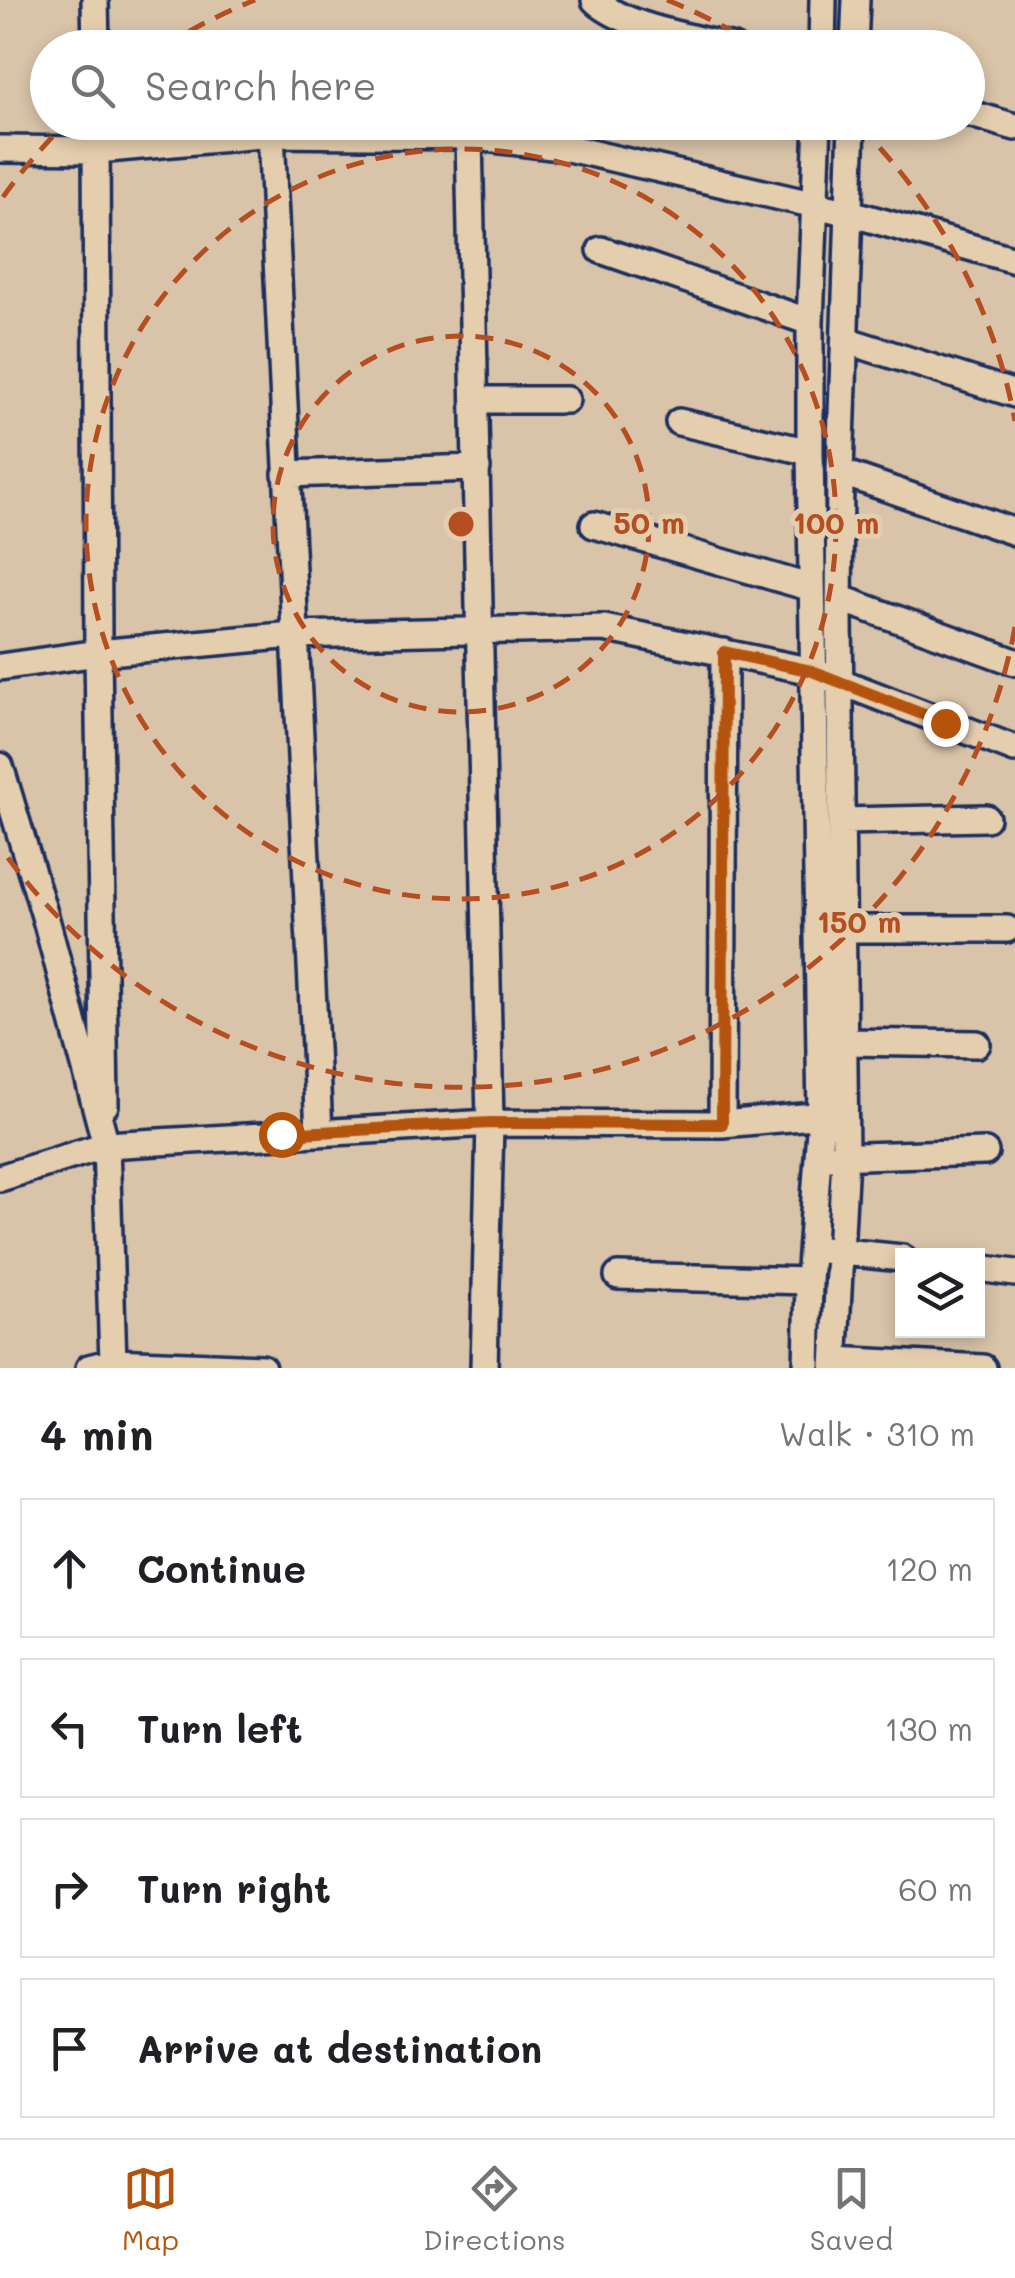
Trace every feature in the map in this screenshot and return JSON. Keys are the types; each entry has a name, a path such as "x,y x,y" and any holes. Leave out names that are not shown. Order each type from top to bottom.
{"street":[{"path":"96,0 96,30"},
{"path":"595,0 628,20 666,30"},
{"path":"822,0 822,30"},
{"path":"855,30 856,0"},
{"path":"985,118 1015,128"},
{"path":"97,140 105,1366 262,1368"},
{"path":"0,149 97,150 206,140"},
{"path":"271,140 318,1132"},
{"path":"469,140 490,1123 484,1368"},
{"path":"502,140 568,148 850,213 1015,260"},
{"path":"818,140 810,322 812,671 818,929 834,1114 840,1250 834,1364 984,1368"},
{"path":"834,1114 846,1042 839,598 852,140"},
{"path":"601,250 810,322"},
{"path":"845,340 1015,394"},
{"path":"475,400 566,400"},
{"path":"679,422 810,452"},
{"path":"286,474 477,468"},
{"path":"840,472 1015,532"},
{"path":"594,524 812,588"},
{"path":"839,598 1015,662"},
{"path":"0,667 292,634 604,628 812,671 1015,749"},
{"path":"722,1124 724,652"},
{"path":"0,766 106,1145"},
{"path":"842,822 986,818"},
{"path":"818,929 1007,929"},
{"path":"846,1042 977,1044"},
{"path":"0,1178 106,1145 490,1123 722,1124 834,1114"},
{"path":"833,1157 985,1152"},
{"path":"806,1368 811,1250 833,1157"},
{"path":"811,1250 895,1257"},
{"path":"985,1269 1015,1273"},
{"path":"618,1276 809,1280"}],"route":[{"path":"281,1134 490,1123 722,1124 724,652 812,671 945,723"}]}
